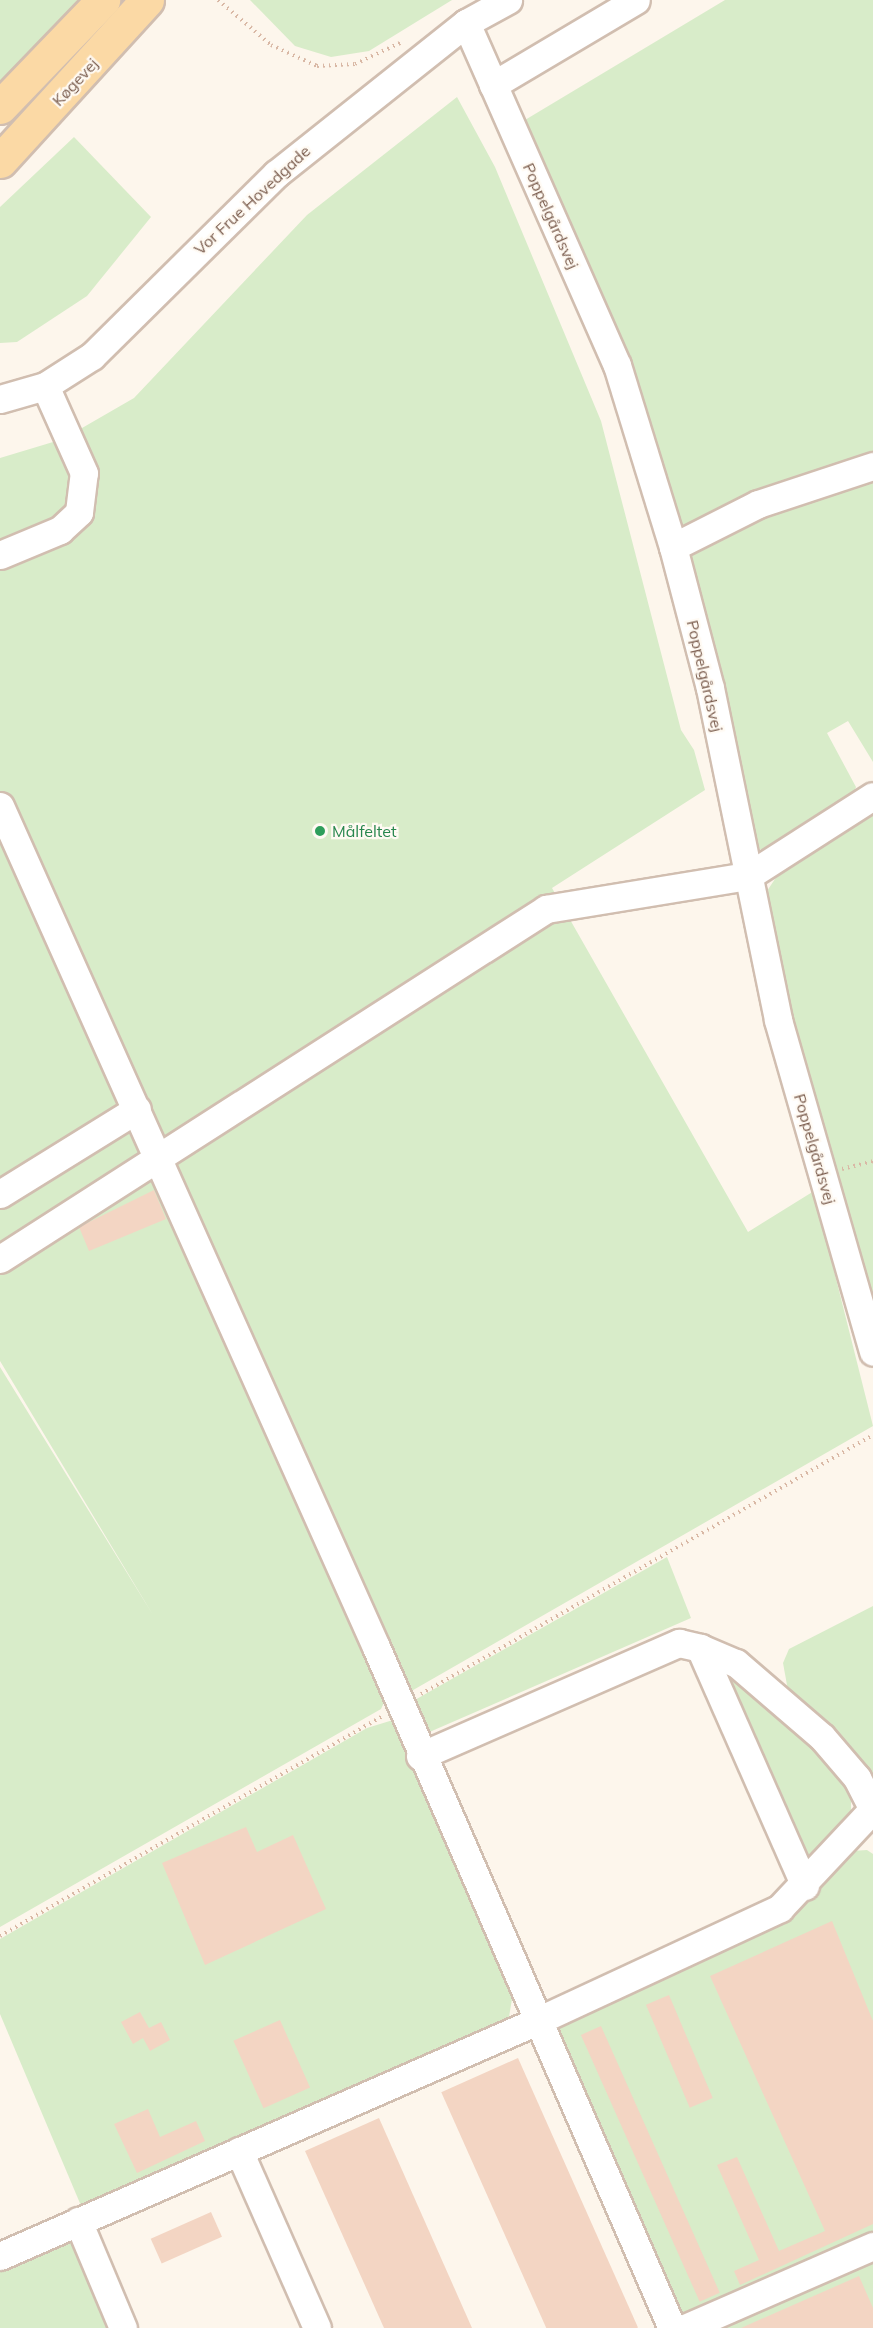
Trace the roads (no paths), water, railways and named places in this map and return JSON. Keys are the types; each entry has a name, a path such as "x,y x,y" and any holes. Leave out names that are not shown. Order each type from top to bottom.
{"main road":[{"path":"0,106 103,0"},
{"name":"Køgevej","path":"0,160 147,0"}],"street":[{"name":"Vor Frue Hovedgade","path":"0,399 45,386 92,356 276,174 466,23 508,0"},
{"path":"493,85 636,0"},
{"name":"Poppelgårdsvej","path":"466,23 617,365 674,547 710,688 777,1020 873,1352"},
{"path":"0,555 60,530 79,512 84,473 45,386"},
{"path":"674,547 758,504 873,466"},
{"path":"0,1259 546,909 748,876 873,796"},
{"path":"0,806 137,1108 672,2328"},
{"path":"0,1194 137,1108"},
{"path":"0,2256 537,2021 780,1908 804,1886 873,1810 857,1778 822,1737 736,1663 700,1648 679,1643 420,1756"},
{"path":"700,1648 804,1886"},
{"path":"239,2151 317,2328"},
{"path":"78,2221 123,2328"},
{"path":"685,2328 873,2246"}],"place":[{"name":"Målfeltet","path":"320,831"}]}
